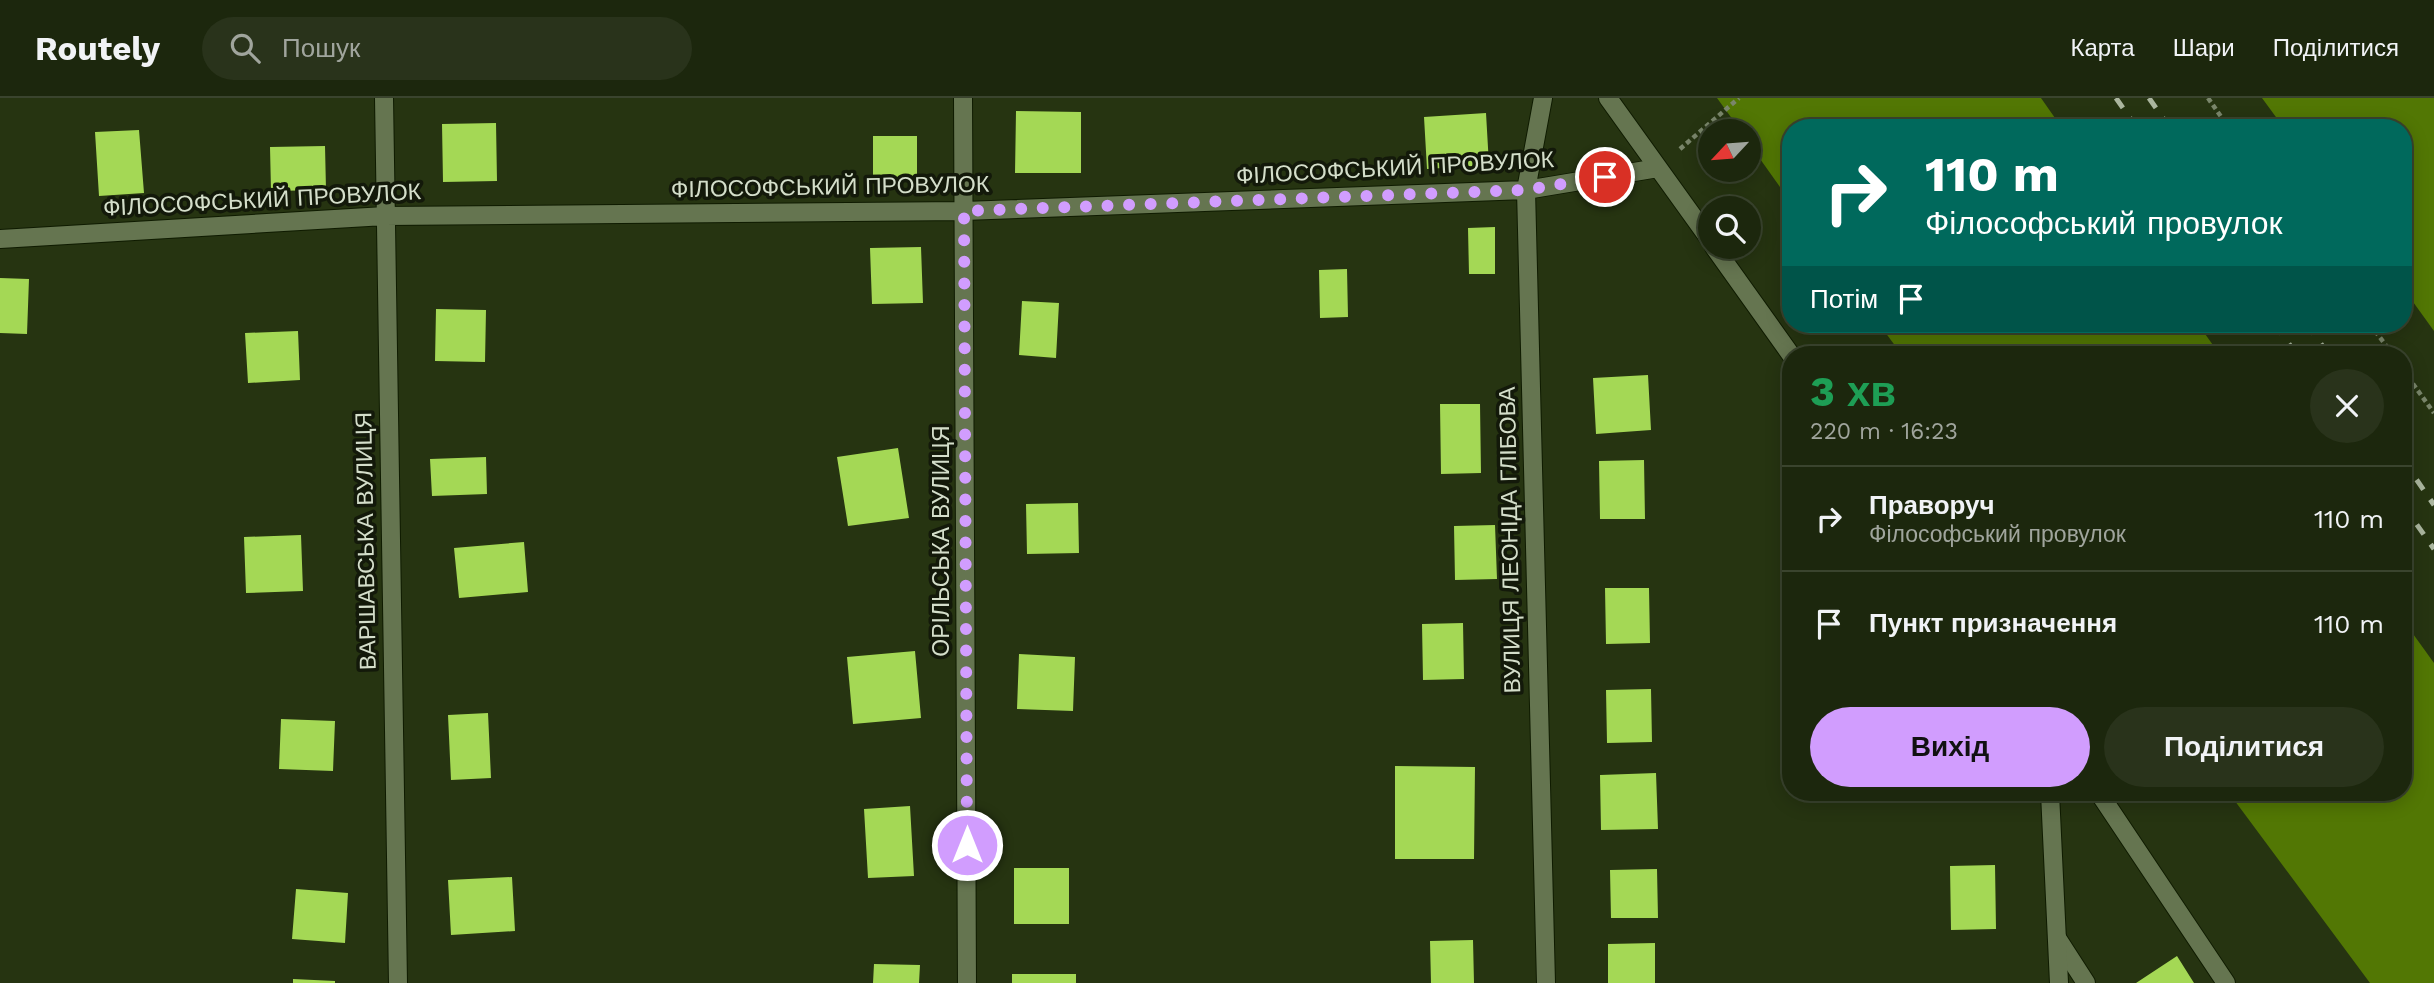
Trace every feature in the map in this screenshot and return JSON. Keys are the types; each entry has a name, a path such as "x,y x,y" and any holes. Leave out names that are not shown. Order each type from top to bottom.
{"street":[{"name":"ВАРШАВСЬКА ВУЛИЦЯ","path":"384,98 398,983"},
{"name":"ОРІЛЬСЬКА ВУЛИЦЯ","path":"963,98 968,983"},
{"name":"ВУЛИЦЯ ЛЕОНІДА ГЛІБОВА","path":"1544,98 1526,190 1546,983"},
{"path":"1608,98 1698,223"},
{"name":"ФІЛОСОФСЬКИЙ ПРОВУЛОК","path":"0,239 385,216 964,211 1526,190 1658,168"},
{"path":"1723,259 1785,346"},
{"path":"2050,801 2059,983"},
{"path":"2104,801 2226,983"},
{"path":"2057,937 2086,983"}],"path":[{"path":"1658,168 1739,98"},
{"path":"2208,98 2223,119"},
{"path":"2412,382 2434,413"}],"green space":[{"path":"1717,98 2041,98 2056,119 1782,119 1782,190 1761,160 1761,119 1732,119"},
{"path":"2262,98 2434,98 2434,331 2412,300 2412,119 2277,119"},
{"path":"1886,333 2204,333 2214,346 1895,346"},
{"path":"2412,632 2434,663 2434,983 2370,983 2235,801 2412,801"}],"building":[{"path":"1016,111 1081,112 1081,173 1015,173"},
{"path":"1486,113 1489,165 1427,169 1424,117"},
{"path":"496,123 497,181 443,182 442,124"},
{"path":"139,130 144,193 99,196 95,132"},
{"path":"873,136 917,136 917,178 873,178"},
{"path":"325,146 326,190 271,191 270,147"},
{"path":"1495,227 1495,274 1469,274 1468,228"},
{"path":"921,247 923,303 872,304 870,248"},
{"path":"1347,269 1348,317 1320,318 1319,270"},
{"path":"0,278 29,279 27,334 0,333"},
{"path":"1022,301 1059,303 1056,358 1019,355"},
{"path":"436,309 486,310 485,362 435,361"},
{"path":"298,331 300,380 248,383 245,333"},
{"path":"1648,375 1651,430 1596,434 1593,378"},
{"path":"1440,404 1480,404 1481,473 1441,474"},
{"path":"898,448 909,518 848,526 837,457"},
{"path":"486,457 487,494 432,496 430,459"},
{"path":"1644,460 1645,519 1600,519 1599,461"},
{"path":"1078,503 1079,553 1027,554 1026,504"},
{"path":"1495,525 1497,579 1455,580 1454,526"},
{"path":"301,535 303,591 246,593 244,537"},
{"path":"524,542 528,592 459,598 454,548"},
{"path":"1605,588 1649,588 1650,643 1606,644"},
{"path":"1463,623 1464,679 1423,680 1422,624"},
{"path":"915,651 921,718 853,724 847,657"},
{"path":"1019,654 1075,657 1073,711 1017,709"},
{"path":"1651,689 1652,742 1607,743 1606,690"},
{"path":"488,713 491,778 451,780 448,715"},
{"path":"281,719 335,721 333,771 279,769"},
{"path":"1395,766 1475,767 1474,859 1395,859"},
{"path":"1656,773 1658,829 1601,830 1600,775"},
{"path":"910,806 914,876 868,878 864,809"},
{"path":"1995,865 1996,929 1951,930 1950,866"},
{"path":"1014,868 1069,868 1069,924 1014,924"},
{"path":"1657,869 1658,918 1611,918 1610,870"},
{"path":"512,877 515,931 451,935 448,880"},
{"path":"296,889 348,893 345,943 292,939"},
{"path":"1473,940 1474,983 1431,983 1430,941"},
{"path":"1655,943 1655,983 1608,983 1608,944"},
{"path":"2177,956 2194,983 2136,983"},
{"path":"874,964 920,965 919,983 873,983"},
{"path":"1012,974 1076,974 1076,983 1012,983"},
{"path":"293,979 335,981 335,983 293,983"}],"railway":[{"path":"2116,98 2131,119"},
{"path":"2149,98 2164,119"},
{"path":"2281,333 2291,346"},
{"path":"2313,333 2323,346"},
{"path":"2412,473 2434,505"},
{"path":"2412,518 2434,549"}],"route":[{"path":"967,845 964,211 1526,190 1605,177"}]}
